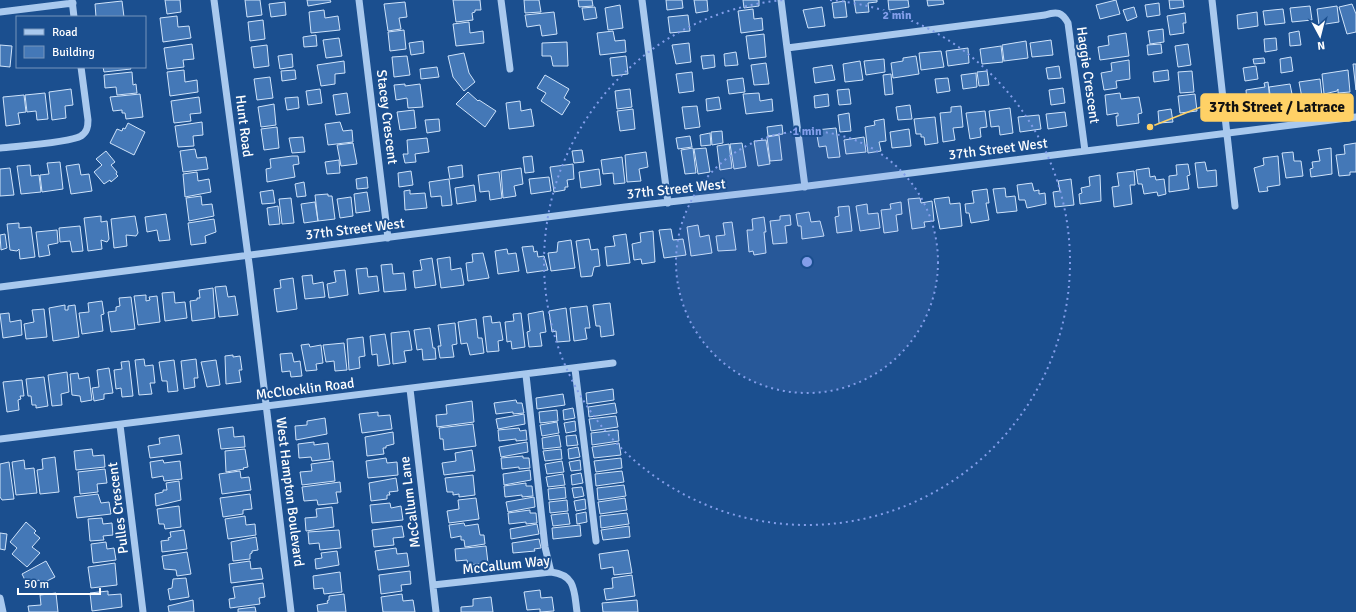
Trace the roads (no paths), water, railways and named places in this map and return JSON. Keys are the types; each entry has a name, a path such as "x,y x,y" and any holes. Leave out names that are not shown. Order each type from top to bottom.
{"street":[{"name":"Hunt Road","path":"214,0 247,256"},
{"name":"Stacey Crescent","path":"359,0 388,238"},
{"path":"501,0 510,69"},
{"path":"642,0 668,203"},
{"path":"780,0 805,187"},
{"path":"1212,0 1236,206"},
{"path":"0,12 72,1 74,16"},
{"name":"Haggie Crescent","path":"787,48 1045,15 1056,12 1064,15 1068,23 1086,152"},
{"path":"0,148 72,139 85,133 88,120 81,68"},
{"name":"37th Street West","path":"0,287 1356,118"},
{"name":"West Hampton Boulevard","path":"247,256 291,612"},
{"name":"McClocklin Road","path":"0,439 613,364"},
{"path":"574,369 596,541"},
{"path":"526,375 546,547 551,572"},
{"name":"McCallum Lane","path":"410,389 436,612"},
{"name":"Pulles Crescent","path":"120,425 143,612"},
{"name":"McCallum Way","path":"433,585 551,572 567,576 572,584 577,612"},
{"path":"0,598 3,612"}],"place":[{"name":"37th Street / Latrace","path":"1150,127"}]}
